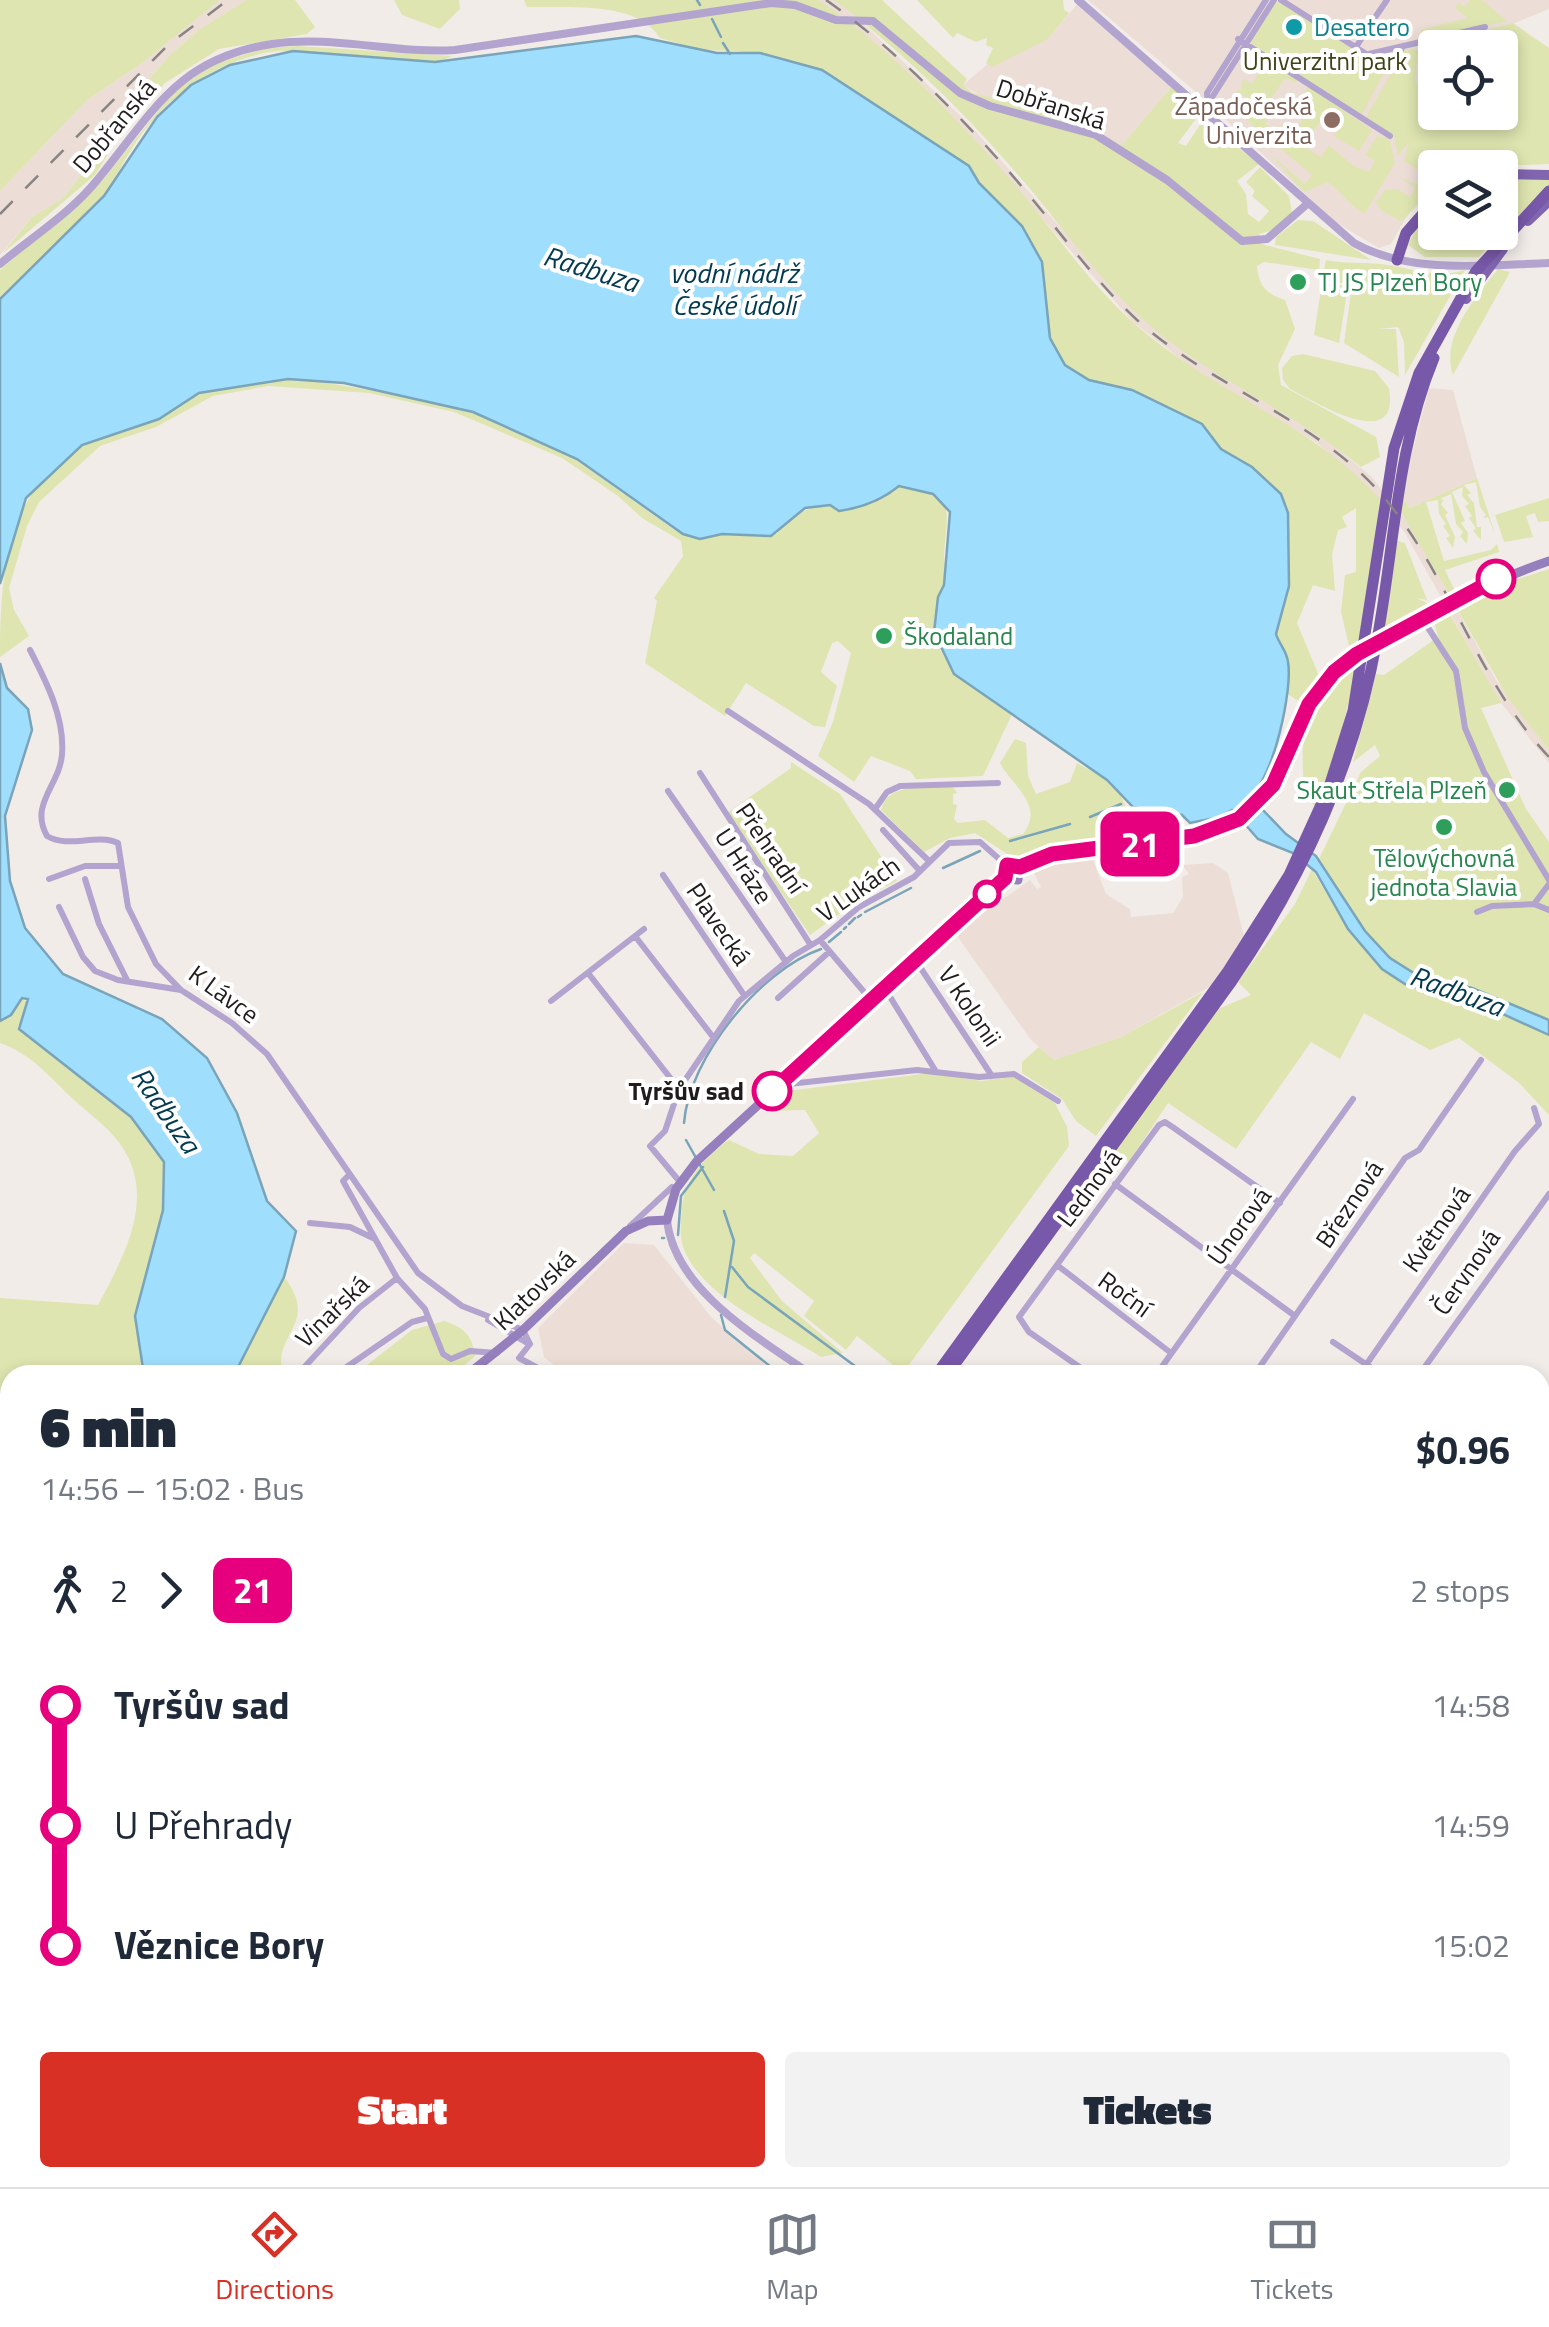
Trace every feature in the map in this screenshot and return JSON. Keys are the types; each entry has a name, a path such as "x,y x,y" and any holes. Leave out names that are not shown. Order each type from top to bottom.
{"highway":[{"path":"1518,223 1549,191"},
{"path":"1396,260 1406,233 1418,219"},
{"path":"954,1365 1232,981 1298,878 1353,747 1374,656 1373,638 1400,426 1426,354 1456,300 1493,250"},
{"path":"1392,489 1408,428 1434,358"},
{"path":"943,1365 1207,999 1290,875 1339,759 1373,638"}],"main road":[{"path":"1518,174 1549,174"},
{"path":"1434,358 1474,288 1522,228 1549,202"},
{"path":"1522,228 1549,212"},
{"path":"1005,878 1007,866 1020,867 1052,854 1194,836 1239,819 1273,785 1309,704 1343,664 1500,577 1549,561"},
{"name":"Klatovská","path":"481,1365 626,1231 648,1221 667,1220 676,1184 699,1159 1005,878 1018,880 1020,867"}],"street":[{"path":"1078,0 1206,107 1306,205 1348,240 1396,260 1468,264 1549,262"},
{"path":"1206,107 1266,0"},
{"path":"1241,42 1278,0 1390,68 1403,46"},
{"path":"1356,47 1386,0"},
{"name":"Dobřanská","path":"0,264 90,188 135,127 174,86 231,54 299,42 415,52 455,50 771,3 795,5 836,20 872,21 960,93 1096,135 1167,180 1242,240 1266,239 1306,205"},
{"path":"1368,54 1484,27"},
{"path":"1241,42 1390,136"},
{"path":"1423,620 1456,671 1465,728 1484,772 1549,882 1534,904"},
{"path":"30,650 48,684 62,747 58,770 41,807 43,830 52,840 115,840 120,846 121,866 85,866 50,880"},
{"path":"728,711 875,808 928,860"},
{"name":"Přehradní","path":"700,773 810,944"},
{"path":"875,808 887,792 900,786 998,784"},
{"name":"U Hráze","path":"668,791 786,962"},
{"name":"V Lukách","path":"884,830 919,870"},
{"name":"V Lukách","path":"676,1184 650,1146 669,1124 679,1089 744,994 859,907 919,870 946,844 969,840 990,848 1007,866"},
{"name":"K Lávce","path":"121,866 128,907 146,950 180,990 232,1023 267,1054 418,1273 434,1288 519,1333"},
{"name":"Plavecká","path":"662,875 744,994"},
{"path":"85,879 100,924 128,982"},
{"path":"1477,912 1492,906 1534,904 1549,910"},
{"path":"59,906 85,961 101,974 180,990"},
{"path":"551,1001 644,929"},
{"path":"635,936 713,1037"},
{"name":"V Lukách","path":"778,998 829,952 820,940"},
{"path":"829,952 870,999"},
{"name":"V Kolonii","path":"914,958 992,1076"},
{"path":"588,973 679,1089"},
{"path":"884,987 935,1072"},
{"name":"Březnová","path":"1261,1365 1405,1158 1419,1150 1482,1060"},
{"path":"778,1085 935,1072 1014,1074 1058,1102"},
{"name":"Únorová","path":"1163,1365 1354,1099"},
{"name":"Květnová","path":"1367,1365 1514,1152 1539,1124 1534,1108"},
{"name":"Lednová","path":"1077,1365 1029,1332 1019,1317 1165,1122 1280,1203"},
{"path":"349,1175 342,1181 397,1278 425,1309 447,1358 484,1350 497,1353"},
{"name":"Klatovská","path":"626,1231 676,1184"},
{"path":"1115,1184 1295,1316"},
{"name":"Červnová","path":"1426,1365 1549,1194"},
{"path":"667,1220 673,1249 690,1276 744,1326 798,1365"},
{"path":"310,1223 350,1227 376,1240"},
{"name":"Roční","path":"1057,1264 1172,1353"},
{"name":"Vinařská","path":"307,1365 358,1308 397,1278"},
{"path":"350,1365 412,1322 428,1318"},
{"path":"519,1333 530,1344 518,1358 532,1365"},
{"path":"1334,1342 1365,1365"}],"shaded area":[{"path":"220,0 246,0 200,29 169,56 104,130 95,157 63,198 32,217 0,255 0,191 87,100 142,63"},
{"path":"818,0 834,0 855,16 969,124 1139,316 1196,360 1322,436 1371,476 1412,528 1496,680 1549,750 1549,763 1498,699 1405,533 1365,483 1317,443 1191,367 1133,322 978,145 863,34"},
{"name":"Západočeská Univerzita","path":"1088,0 1549,0 1549,9 1489,30 1418,30 1418,130 1434,130 1432,150 1418,150 1418,197 1391,244 1379,248 1335,222 1197,93"},
{"path":"1077,4 1172,86 1122,145 984,98 963,85 1011,44 1048,39"},
{"path":"1429,388 1453,390 1477,478 1410,508 1401,496"},
{"path":"1092,857 1106,894 1130,909 1131,917 1173,913 1183,897 1182,877 1189,874 1182,865 1213,863 1228,873 1245,940 1229,976 1121,1037 1054,1060 1031,1040 955,933 1030,880 1037,889 1041,887 1033,871 1044,863"},
{"path":"624,1243 654,1245 712,1318 766,1365 554,1365 544,1357 538,1328"}],"green space":[{"path":"0,0 220,0 142,63 87,100 0,191"},
{"path":"246,0 295,0 315,27 307,34 219,49 165,83 122,132 95,175 2,254 32,217 63,198 95,157 104,130 169,56 200,29"},
{"path":"394,0 459,0 460,9 440,29 402,15"},
{"path":"524,0 818,0 844,18 899,64 956,120 1006,174 1091,279 1135,324 1195,369 1324,449 1380,499 1362,645 1349,646 1341,612 1345,575 1356,572 1356,508 1342,517 1347,527 1338,530 1332,554 1335,591 1313,585 1297,623 1320,678 1300,702 1286,693 1289,664 1276,634 1289,586 1288,513 1283,497 1241,459 1221,449 1202,424 1132,390 1089,380 1065,365 1050,338 1042,262 1022,226 979,183 971,167 822,70 738,51 701,50 660,38 635,17 618,12 527,7"},
{"path":"834,0 882,0 967,79 963,85 973,93 1074,120 1122,145 1172,86 1201,112 1178,143 1186,146 1203,120 1259,164 1237,181 1246,194 1248,214 1259,222 1269,211 1252,196 1255,191 1246,182 1260,167 1289,196 1292,212 1276,229 1259,234 1261,244 1320,259 1319,270 1264,262 1257,266 1264,288 1285,300 1295,329 1278,365 1281,385 1376,437 1380,457 1361,467 1306,427 1161,335 1107,283 962,114 913,65"},
{"path":"917,0 1063,0 1064,10 1069,13 1048,39 992,67 986,63 993,48 986,45 987,38 976,42 957,33 953,38"},
{"path":"1470,0 1482,0 1507,21 1468,30 1422,30 1468,18 1455,8 1458,3 1465,7"},
{"name":"Univerzitní park","path":"1281,2 1386,69 1362,115 1253,46 1251,39 1274,3"},
{"path":"1513,23 1549,48 1549,164 1518,165 1518,150 1418,150 1418,169 1404,161 1409,142 1398,156 1394,136 1366,117 1405,49 1418,50 1418,130 1518,130 1518,30 1485,30"},
{"path":"298,46 452,56 416,63 313,52 270,52 209,74 158,115 131,150 104,196 0,297 0,270 102,181 173,92 213,64 265,48"},
{"path":"1251,50 1298,79 1295,83 1285,78 1271,99 1277,104 1273,111 1235,91 1241,90 1243,79 1252,84 1262,68 1246,57 1239,59"},
{"path":"1308,86 1372,130 1359,151 1334,136 1341,124 1324,114 1304,147 1321,157 1329,145 1352,165 1369,172 1375,161 1365,155 1377,136 1389,138 1395,163 1365,213 1328,182 1304,192 1271,155 1305,184 1312,175 1228,104 1240,100 1268,118 1265,124 1277,132 1282,125 1301,137 1305,130 1299,126 1302,121 1291,114 1302,111 1309,101 1302,97"},
{"path":"1518,176 1549,177 1549,186 1518,218"},
{"path":"1399,177 1418,185 1418,204 1401,221 1382,211 1376,202 1385,190 1397,189 1410,197 1415,188"},
{"path":"1298,220 1313,221 1371,260 1275,245 1276,237"},
{"path":"1417,227 1418,250 1485,250 1479,257 1425,257 1408,245"},
{"path":"1326,260 1433,273 1465,270 1405,375 1404,342 1398,327 1379,329 1396,329 1399,377 1344,343 1352,285 1322,279"},
{"path":"1498,269 1510,272 1453,375 1450,361 1456,332"},
{"path":"1322,283 1348,286 1339,343 1314,335"},
{"path":"1303,354 1375,371 1389,388 1389,408 1382,419 1353,418 1290,389 1283,380 1282,368 1292,356"},
{"path":"304,379 422,399 483,416 569,455 673,529 702,539 722,534 777,534 793,516 807,510 830,505 839,511 855,508 899,486 940,497 947,514 945,582 934,625 937,643 964,679 1013,712 983,776 916,779 910,771 871,756 854,782 818,756 833,722 851,653 838,641 832,643 821,672 837,686 825,727 814,726 746,683 725,716 645,663 657,601 654,598 683,556 681,541 642,518 618,496 562,458 454,412 369,393 268,386 213,396 156,427 100,446 39,502 27,526 9,588 14,610 29,636 0,657 2,595 13,536 39,484 59,461 93,438 137,426 198,394 237,384"},
{"path":"1477,478 1495,534 1488,517 1483,518 1486,515 1480,507 1476,482 1464,485 1471,493 1467,495 1474,503 1481,540 1473,531 1476,528 1465,506 1469,504 1462,496 1463,487 1452,492 1465,521 1461,523 1468,533 1467,544 1456,524 1451,494 1440,499 1444,500 1441,504 1455,537 1453,548 1446,538 1450,536 1439,514 1438,500 1426,502 1444,561 1491,550 1497,544 1499,552 1445,570 1458,597 1452,599 1399,509 1401,496 1410,508"},
{"path":"1549,498 1549,521 1538,522 1535,513 1526,516 1533,537 1504,542 1495,515"},
{"path":"1394,540 1405,543 1427,600 1416,598 1427,603 1429,609 1384,632"},
{"path":"1549,569 1549,750 1508,698 1456,607 1499,585"},
{"path":"1448,611 1501,703 1481,708 1526,809 1549,842 1549,1020 1472,988 1417,975 1390,958 1365,931 1319,859 1361,772 1380,756 1375,745 1353,762 1376,674 1384,675 1438,637 1434,621"},
{"path":"1359,660 1335,757 1316,807 1306,795 1304,782 1304,735 1308,720 1321,695"},
{"path":"1015,739 1026,743 1028,776 1036,794 1070,782 1077,763 1113,785 1139,825 1156,826 1163,815 1172,816 1176,826 1158,836 1039,849 1015,859 975,833 950,838 924,852 881,810 885,801 900,790 953,787 957,793 953,794 953,804 957,805 954,819 958,823 985,820 1008,838 1023,834 1031,814 1028,804 1000,763"},
{"path":"791,762 840,794 897,881 856,902 810,935 727,813 791,768"},
{"path":"1312,869 1347,929 1382,969 1405,984 1494,1010 1549,1035 1549,1115 1519,1083 1459,1038 1430,1050 1364,1013 1340,1059 1311,1042 1236,1149 1168,1103 1129,1162 1114,1150 1216,1010 1251,995 1238,982 1295,904"},
{"path":"1203,992 1096,1136 1076,1121 1062,1099 1022,1073 1022,1062 1039,1047 1054,1060 1121,1037"},
{"path":"22,998 29,1004 18,1027 86,1080 84,1064 150,1138 164,1162 163,1210 135,1316 142,1365 0,1365 0,1298 98,1305 128,1242 137,1198 127,1156 113,1135 39,1066 0,1043 0,1021 11,1015"},
{"path":"930,1073 981,1081 1013,1077 1055,1103 1067,1127 1069,1146 909,1365 893,1365 857,1336 846,1350 804,1316 814,1301 754,1253 750,1258 782,1301 843,1353 821,1357 723,1297 706,1282 683,1247 684,1197 697,1170 712,1154 729,1140 759,1154 793,1156 819,1133 805,1110 767,1111 763,1106 788,1091"},
{"path":"284,1277 298,1306 282,1365 239,1365"},
{"path":"444,1321 457,1326 472,1342 475,1356 465,1365 367,1365 412,1330"}],"water":[{"name":"vodní nádrž České údolí","path":"636,36 717,53 760,53 822,70 969,166 979,183 1022,226 1042,262 1050,338 1065,365 1089,380 1132,390 1202,424 1221,449 1252,467 1281,494 1288,513 1289,586 1276,634 1287,658 1287,692 1280,732 1267,770 1252,793 1255,798 1236,814 1232,810 1220,817 1190,823 1182,815 1133,807 1107,780 954,674 934,632 938,597 944,585 950,512 933,494 899,486 879,499 847,510 839,511 830,505 805,508 771,536 722,534 700,539 683,534 577,459 473,412 344,383 288,379 199,393 159,419 82,445 26,498 0,584 0,299 104,196 157,117 191,85 230,65 293,51 435,62"},
{"name":"Radbuza","path":"0,663 7,688 28,709 32,730 5,816 10,881 25,928 63,974 162,1019 207,1058 237,1113 267,1201 296,1231 284,1277 239,1365 142,1365 135,1316 163,1210 164,1162 131,1117 19,1029 28,999 22,998 11,1015 0,1021"},
{"name":"Radbuza","path":"1261,808 1286,834 1316,856 1365,931 1390,958 1417,975 1472,988 1549,1020 1549,1035 1494,1010 1405,984 1382,969 1348,929 1316,872 1293,853 1258,839 1243,822"}],"waterway":[{"path":"697,0 700,5"},
{"path":"712,19 721,37"},
{"path":"723,43 730,54"},
{"path":"1090,817 1121,804"},
{"path":"1010,841 1070,824"},
{"path":"943,868 980,851"},
{"path":"865,912 911,888"},
{"path":"849,924 855,918"},
{"path":"829,942 841,932"},
{"path":"684,1123 699,1071 732,1020 775,976 821,949"},
{"path":"686,1140 714,1190"},
{"path":"678,1235 681,1196 703,1167"},
{"path":"724,1211 734,1241 725,1297"},
{"path":"732,1267 748,1287 854,1365"},
{"path":"721,1315 725,1330 769,1365"}],"railway":[{"path":"0,214 169,44 228,0"},
{"path":"826,0 879,41 959,117 1137,320 1199,366 1331,448 1387,501 1429,564 1503,696 1549,757"}],"bus line":[{"name":"21","path":"772,1091 1005,878 1007,865 1020,867 1052,854 1194,836 1239,819 1273,785 1309,704 1334,672 1357,654 1496,579"}],"place":[{"name":"Desatero","path":"1294,27"},
{"name":"Západočeská Univerzita","path":"1332,120"},
{"name":"TJ JS Plzeň Bory","path":"1298,282"},
{"name":"Škodaland","path":"884,636"},
{"name":"Skaut Střela Plzeň","path":"1507,790"},
{"name":"Tělovýchovná jednota Slavia","path":"1444,827"},
{"name":"Tyršův sad","path":"772,1091"}]}
